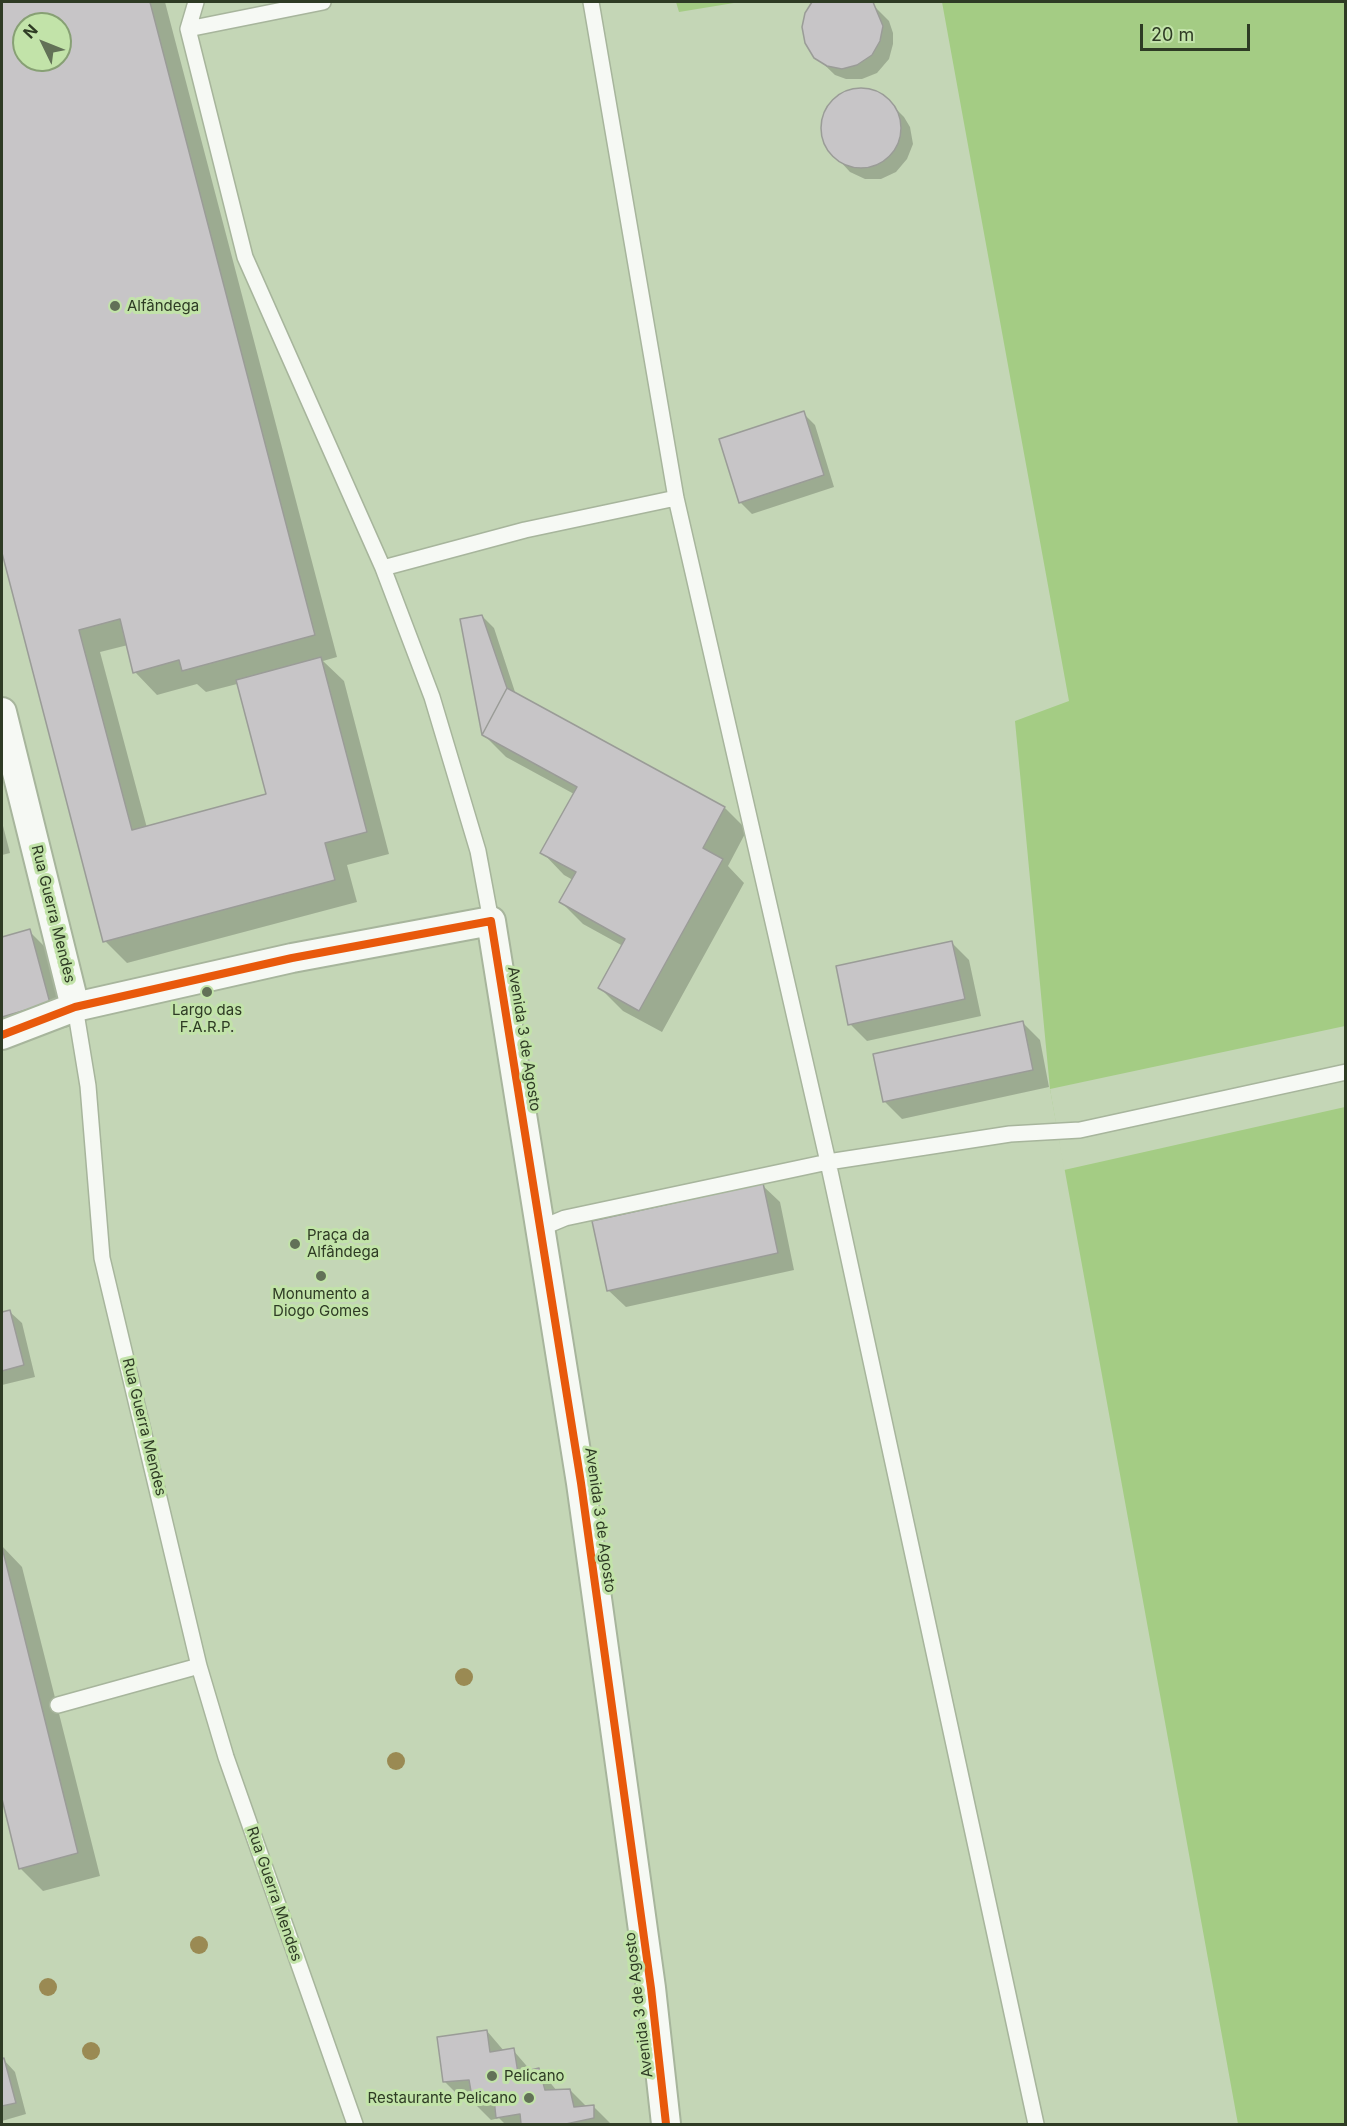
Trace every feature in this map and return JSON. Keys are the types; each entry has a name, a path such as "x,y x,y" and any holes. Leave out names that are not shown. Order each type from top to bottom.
{"street":[{"name":"Rua Guerra Mendes","path":"2,712 75,1007"},
{"path":"2,1035 75,1007 292,958 491,921"},
{"name":"Avenida 3 de Agosto","path":"491,921 541,1228 619,1744 651,1988 666,2124"}],"lane":[{"path":"196,2 188,28 244,257 383,568 432,697 478,850 491,921"},
{"path":"188,28 323,2"},
{"path":"591,2 676,498 828,1162 1036,2124"},
{"path":"383,568 525,530 676,498"},
{"name":"Rua Guerra Mendes","path":"75,1007 88,1086 102,1258 199,1665 226,1757 355,2124"},
{"path":"541,1228 566,1218 828,1162 1010,1134 1080,1130 1346,1072"},
{"path":"58,1705 199,1665"}],"shaded area":[{"path":"676,2 740,2 679,12"},
{"path":"942,2 1345,2 1345,2124 1238,2124 1050,1089 1015,721 1069,701"}],"pier":[{"path":"1345,1026 1345,1107 1064,1170 1050,1089"}],"building":[{"name":"Alfândega","path":"2,2 150,2 315,635 182,671 179,660 133,673 120,619 79,630 132,830 266,794 236,680 321,657 367,832 325,843 335,880 103,942 2,553"},
{"path":"812,2 873,2 883,26 880,41 872,55 857,65 842,69 827,66 814,58 805,43 802,27 805,13"},
{"path":"853,88 869,88 890,99 901,120 901,136 890,157 869,168 853,168 839,162 827,150 821,136 821,120 827,106 839,94"},
{"path":"804,411 824,475 739,503 719,439"},
{"path":"482,615 507,688 482,735 460,619"},
{"path":"507,688 725,807 703,848 723,859 639,1011 598,988 625,939 559,902 576,872 540,853 577,787 482,735"},
{"path":"30,929 50,1003 2,1017 2,937"},
{"path":"952,941 965,999 848,1025 836,966"},
{"path":"1023,1021 1033,1070 883,1102 873,1054"},
{"path":"763,1183 778,1253 607,1291 592,1221"},
{"path":"10,1310 24,1365 2,1371 2,1312"},
{"path":"2,1547 78,1853 19,1869 2,1799"},
{"name":"Pelicano","path":"487,2030 490,2052 514,2048 518,2073 539,2068 545,2090 570,2089 574,2107 594,2105 594,2118 566,2124 521,2124 520,2114 496,2118 494,2099 473,2103 469,2080 443,2082 437,2037"},
{"path":"4,2058 16,2103 2,2106 2,2059"}],"cycle path":[{"path":"2,1035 75,1007 292,958 491,921 581,1483 651,1988 666,2124"}],"place":[{"name":"Alfândega","path":"115,306"},
{"name":"Largo das F.A.R.P.","path":"207,992"},
{"name":"Praça da Alfândega","path":"295,1244"},
{"name":"Monumento a Diogo Gomes","path":"321,1276"},
{"name":"Pelicano","path":"492,2076"},
{"name":"Restaurante Pelicano","path":"529,2098"}]}
